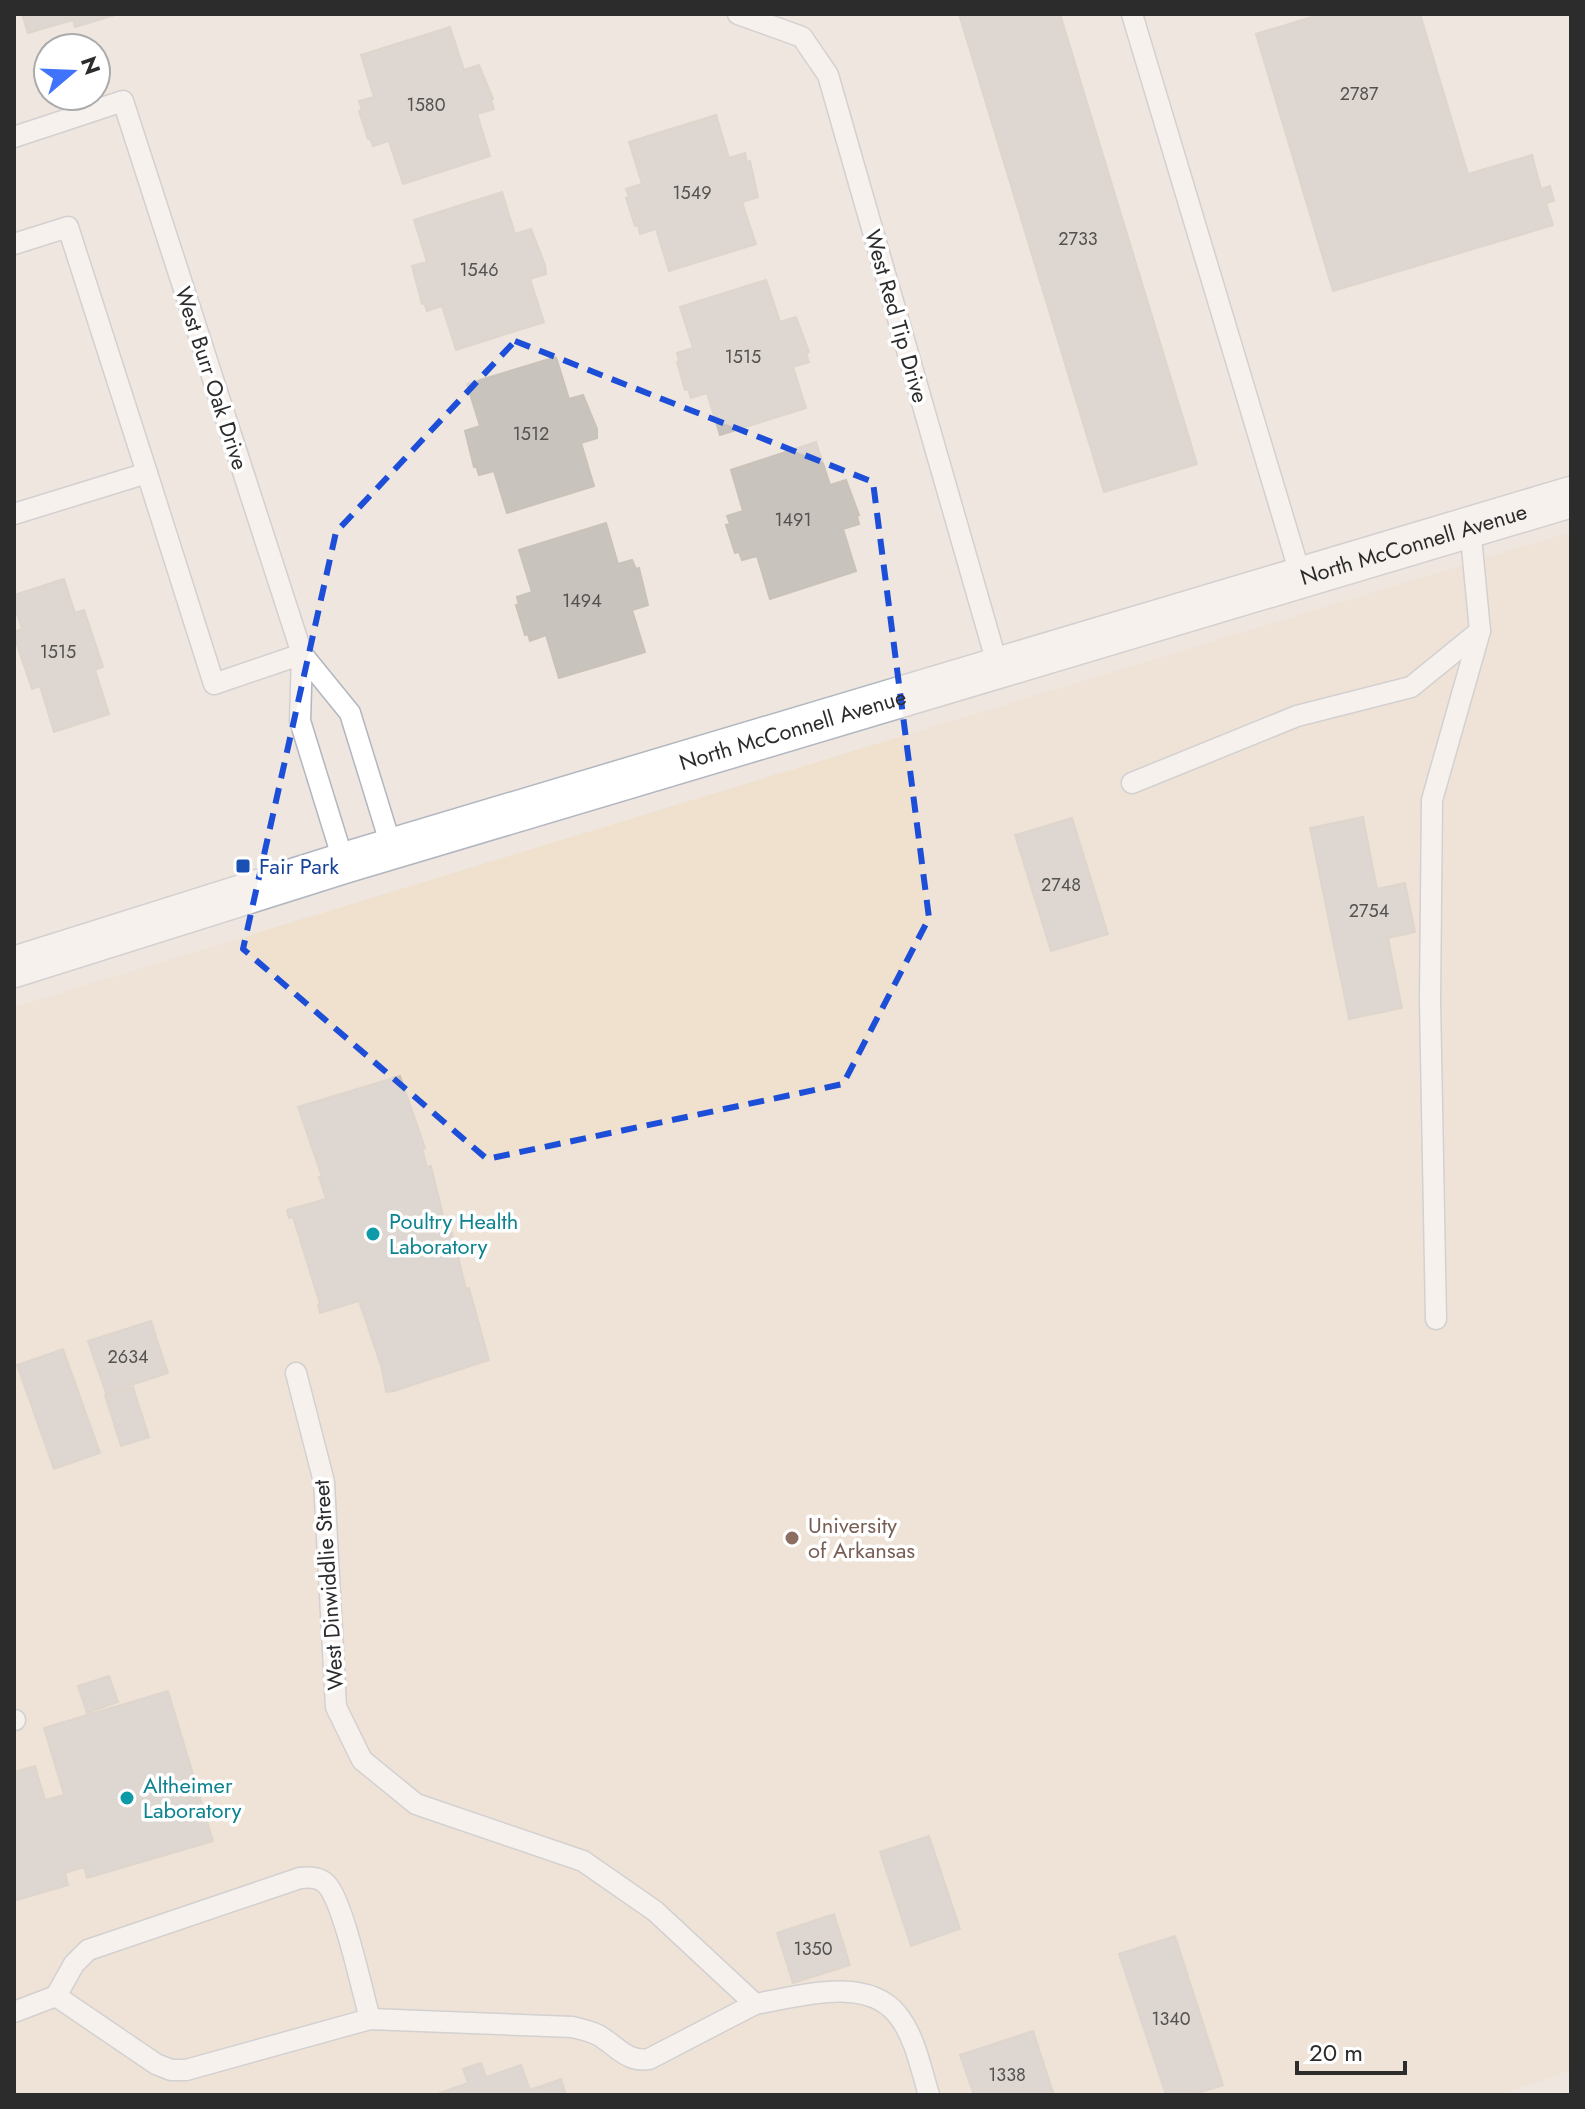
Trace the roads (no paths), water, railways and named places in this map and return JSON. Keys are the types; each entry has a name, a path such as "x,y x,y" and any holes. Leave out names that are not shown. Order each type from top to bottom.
{"street":[{"name":"North McConnell Avenue","path":"14,967 344,863 1571,497"}],"lane":[{"name":"West Red Tip Drive","path":"738,14 802,37 828,75 998,667"},
{"path":"1132,14 1301,577"},
{"name":"West Burr Oak Drive","path":"14,137 123,101 302,654 300,721 344,863"},
{"path":"14,244 68,227 214,684 302,654"},
{"path":"14,514 147,473"},
{"path":"1436,1319 1430,1000 1432,800 1480,631 1470,527"},
{"path":"1132,783 1297,716 1411,687 1480,631"},
{"name":"West Burr Oak Drive","path":"302,654 350,713 392,849"},
{"name":"West Dinwiddlie Street","path":"296,1373 324,1482 336,1707 362,1760 416,1804 583,1861 655,1911 755,2004"},
{"path":"14,2012 56,1996 74,1964 88,1950 300,1878 314,1877 328,1885 338,1907 370,2019"},
{"path":"56,1996 156,2064 171,2070 186,2070 370,2019 572,2027 595,2033 628,2057 639,2061 649,2059 755,2004 845,1992 878,1999 897,2014 911,2038 929,2095"}],"place":[{"name":"Fair Park","path":"243,866"},
{"name":"Poultry Health Laboratory","path":"373,1234"},
{"name":"University of Arkansas","path":"792,1538"},
{"name":"Altheimer Laboratory","path":"127,1798"}]}
